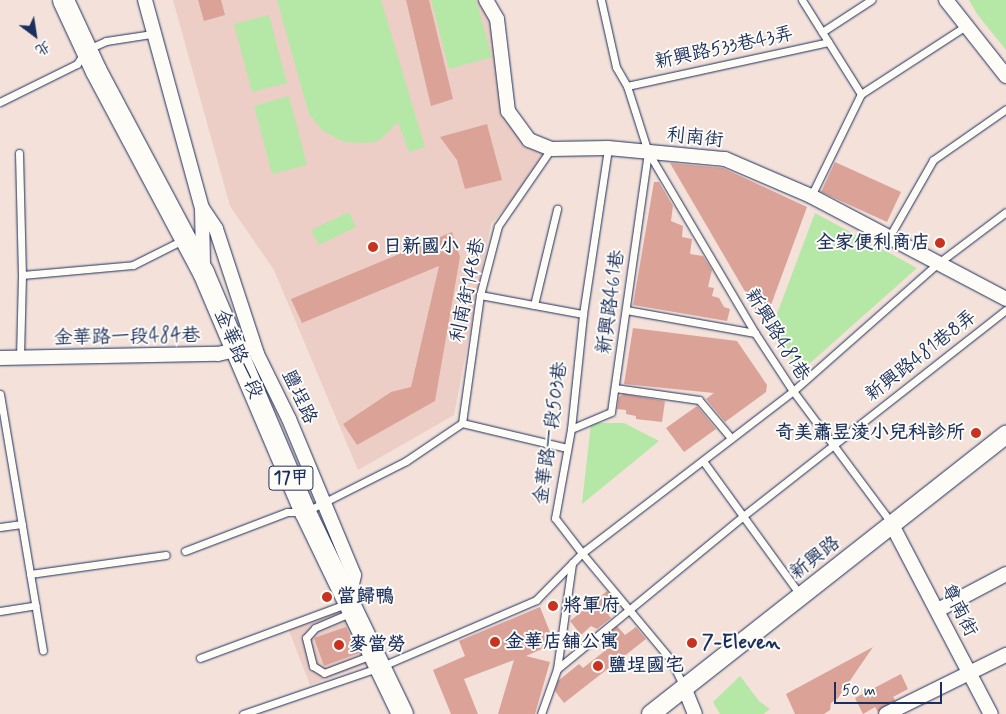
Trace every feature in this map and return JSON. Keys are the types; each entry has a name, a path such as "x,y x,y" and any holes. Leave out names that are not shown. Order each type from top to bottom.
{"main road":[{"name":"金華路一段","path":"63,0 86,50 245,348 314,508 350,608 402,714"}],"street":[{"path":"145,0 152,34 202,208 203,272"},
{"name":"利南街","path":"486,0 497,19 508,110 529,140 551,149 608,148 725,159 811,196 888,239 1006,299"},
{"path":"946,0 964,27 1006,76"},
{"path":"202,208 216,228 245,348"},
{"name":"金華路一段484巷","path":"0,358 218,354 245,348"},
{"name":"新興路","path":"651,714 1006,435"},
{"name":"尊南街","path":"892,524 991,714"},
{"path":"938,610 1006,574"},
{"path":"886,714 1006,654"},
{"path":"684,688 695,714"}],"lane":[{"path":"601,0 616,67 627,86 648,152"},
{"path":"802,0 861,94"},
{"path":"822,32 871,0"},
{"path":"811,196 861,94 964,27"},
{"path":"0,102 77,64 86,50 106,41 152,34"},
{"name":"新興路533巷43弄","path":"627,86 828,42"},
{"path":"888,239 933,160 1006,109"},
{"name":"金華路一段503巷","path":"608,148 583,314 571,429 555,518 671,660 684,688"},
{"name":"利南街148巷","path":"462,423 480,295 498,226 551,149"},
{"name":"新興路461巷","path":"571,429 611,412 648,152"},
{"name":"新興路481巷","path":"648,152 755,333 793,391 892,524"},
{"path":"19,153 22,275 20,358"},
{"path":"534,305 557,209"},
{"path":"243,714 377,660 536,600 582,553 793,391 937,264 1006,212"},
{"path":"22,275 133,265 186,239"},
{"path":"480,295 583,314"},
{"path":"626,310 755,333"},
{"name":"新興路481巷8弄","path":"557,668 743,516 1006,310"},
{"path":"615,388 699,400 731,438"},
{"path":"0,394 4,437 22,524 43,650"},
{"path":"185,551 287,512 314,508 406,461 462,423 567,448"},
{"path":"703,461 801,596"},
{"path":"0,527 22,524"},
{"path":"30,574 166,555"},
{"path":"541,714 557,668 572,562"},
{"path":"0,611 36,606"},
{"path":"200,658 350,608"},
{"path":"350,608 315,628 306,638 313,666 324,673 377,660"}],"shaded area":[{"name":"日新國小","path":"173,0 486,0 514,120 550,150 547,162 491,224 454,415 358,470 274,270 230,206"},
{"path":"346,605 373,662 310,685 288,628"}],"green space":[{"path":"277,0 381,0 425,147 409,152 398,122 380,140 368,143 344,142 323,131 309,114"},
{"path":"431,0 476,0 492,57 449,69"},
{"path":"969,0 1006,0 1006,50 977,14"},
{"path":"269,15 287,83 252,92 234,24"},
{"path":"289,96 307,165 272,174 254,106"},
{"path":"349,212 356,227 319,245 311,230"},
{"path":"815,213 917,268 800,372 771,330"},
{"path":"591,423 624,423 659,441 582,504"},
{"path":"740,676 759,701 770,709 763,714 720,714 713,702"}],"building":[{"path":"198,0 221,0 225,15 204,21"},
{"path":"406,0 429,0 453,99 431,106"},
{"path":"487,124 502,180 465,189 457,160 440,137"},
{"path":"835,162 901,192 887,222 821,192"},
{"path":"670,163 723,168 807,207 764,324"},
{"path":"654,182 659,182 673,206 671,221 683,226 682,237 692,239 690,254 703,256 712,270 708,287 714,288 712,296 719,298 724,307 730,309 727,321 633,305"},
{"path":"452,232 460,257 435,401 357,445 343,424 391,392 411,387 439,266 302,323 291,299"},
{"path":"633,328 737,341 767,385 766,392 725,422 706,399 714,393 624,384"},
{"path":"623,394 665,401 662,422 636,419 636,416 626,414 626,410 617,409 619,397"},
{"path":"697,406 716,429 684,452 666,428"},
{"name":"鹽埕國宅","path":"607,591 617,604 607,613 611,618 597,629 591,626 581,635 570,621"},
{"path":"540,607 550,632 547,634 551,645 526,656 550,662 535,714 498,714 514,660 464,679 478,714 451,714 433,670 465,656 459,641"},
{"name":"鹽埕國宅","path":"617,626 625,635 636,627 646,639 564,703 555,691 558,681 579,664 583,668 611,646 604,637"},
{"name":"麥當勞","path":"346,627 359,653 324,666 314,638"},
{"path":"873,647 838,698 831,703 830,710 824,714 795,714 786,694"},
{"path":"901,674 908,689 893,697 895,700 878,712 875,707 863,714 855,698"}],"place":[{"name":"全家便利商店","path":"940,243"},
{"name":"日新國小","path":"373,247"},
{"name":"奇美蕭昱淩小兒科診所","path":"976,433"},
{"name":"當歸鴨","path":"327,597"},
{"name":"將軍府","path":"553,606"},
{"name":"金華店舖公寓","path":"495,642"},
{"name":"7-Eleven","path":"692,643"},
{"name":"麥當勞","path":"339,645"},
{"name":"鹽埕國宅","path":"598,666"}]}
